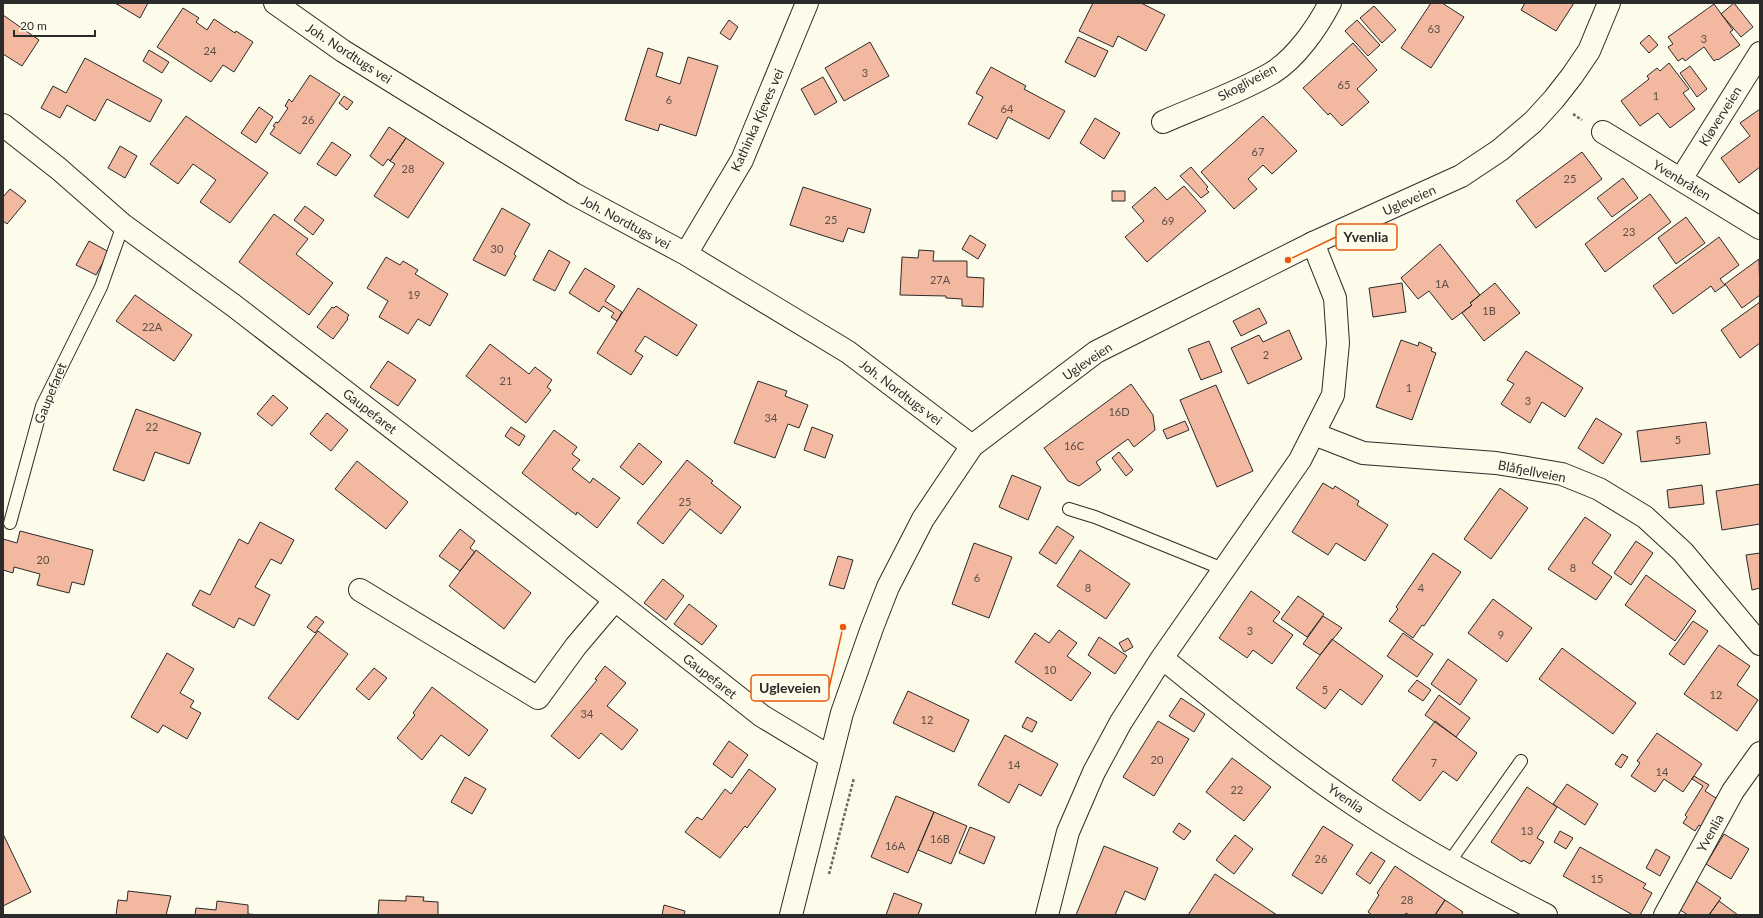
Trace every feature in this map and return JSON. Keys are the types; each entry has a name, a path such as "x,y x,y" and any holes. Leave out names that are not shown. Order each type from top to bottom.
{"street":[{"name":"Joh. Nordtugs vei","path":"275,3 343,51 568,190 686,254 848,352 972,446"},
{"name":"Kathinka Kjeves vei","path":"686,254 742,160 807,3"},
{"name":"Skogliveien","path":"1163,122 1236,91 1273,72 1300,48 1322,19 1330,3"},
{"name":"Ugleveien","path":"791,915 830,758 856,670 888,587 923,519 972,446 1096,352 1313,243 1461,176 1500,150 1543,111 1572,76 1589,51 1609,3"},
{"name":"Kløverveien","path":"1681,179 1760,53"},
{"name":"Gaupefaret","path":"3,125 59,169 123,225 233,305 615,600 762,716 830,758"},
{"name":"Yvenbråten","path":"1604,132 1760,228"},
{"path":"1046,915 1068,832 1094,772 1121,722 1162,658 1300,460 1333,395 1338,344 1336,298 1316,255 1313,243"},
{"name":"Blåfjellveien","path":"1314,434 1363,452 1496,463 1562,474 1599,489 1645,517 1683,552 1760,644"},
{"path":"360,590 538,698 576,646 615,600"},
{"name":"Yvenlia","path":"1162,658 1277,749 1356,805 1448,864 1546,915"},
{"name":"Yvenlia","path":"1665,915 1733,791 1760,753"}],"lane":[{"name":"Gaupefaret","path":"10,523 42,406 101,287 123,225"},
{"path":"1069,509 1095,517 1223,569"},
{"path":"1448,864 1521,761"}],"path":[{"path":"1568,118 1577,108"},
{"path":"1572,114 1604,132"},
{"path":"828,878 854,774"}],"building":[{"path":"115,3 148,3 140,18"},
{"path":"1093,3 1141,3 1165,15 1146,51 1118,36 1113,47 1079,31"},
{"path":"1431,3 1442,3 1464,17 1431,68 1401,48"},
{"path":"1525,3 1574,3 1556,31 1521,10"},
{"path":"1734,3 1753,27 1741,37 1721,14"},
{"path":"1714,4 1733,30 1730,32 1740,45 1718,60 1717,59 1714,61 1704,47 1685,61 1683,58 1678,61 1668,47 1673,44 1668,37"},
{"path":"1374,6 1396,30 1382,43 1360,18"},
{"path":"183,8 199,18 196,22 207,30 214,19 235,33 236,31 253,42 234,72 223,65 211,82 157,47"},
{"path":"3,15 39,40 22,66 3,54"},
{"path":"729,20 738,27 730,40 720,33"},
{"path":"1357,20 1380,45 1368,56 1345,31"},
{"path":"1649,35 1658,45 1649,53 1640,43"},
{"path":"1078,37 1108,51 1095,77 1065,62"},
{"path":"870,42 889,76 844,101 825,68"},
{"path":"1353,43 1377,70 1357,89 1369,102 1342,126 1330,113 1328,115 1303,88"},
{"path":"648,48 663,53 656,76 680,84 688,57 718,66 696,136 660,124 658,131 625,120"},
{"path":"149,50 169,62 162,73 143,61"},
{"path":"85,58 162,100 150,122 107,99 95,121 67,105 60,118 41,108 53,86 66,93"},
{"path":"1669,63 1689,89 1683,93 1695,109 1670,128 1658,113 1640,126 1621,101 1649,79 1647,76 1657,68 1660,71"},
{"path":"1690,66 1707,89 1697,97 1680,73"},
{"path":"991,67 1026,86 1024,89 1065,111 1049,139 1008,117 997,139 968,124 983,97 976,93"},
{"path":"310,75 340,94 300,154 270,134 275,127 273,126 276,122 278,123 288,108 285,106 289,99 292,102"},
{"path":"823,77 837,102 815,115 801,89"},
{"path":"344,96 353,102 347,110 339,103"},
{"path":"259,107 273,117 256,143 241,133"},
{"path":"1760,109 1760,167 1739,183 1721,158 1750,136 1740,123"},
{"path":"186,116 268,173 230,223 200,202 216,180 193,164 178,184 150,164"},
{"path":"1263,116 1297,151 1272,174 1263,165 1248,179 1257,189 1234,209 1201,172"},
{"path":"1095,118 1120,133 1104,159 1080,143"},
{"path":"389,127 406,138 390,161 388,159 383,166 370,156"},
{"path":"406,138 444,163 408,218 374,196 395,164 390,161"},
{"path":"332,142 351,155 336,176 317,164"},
{"path":"120,146 137,156 125,178 108,168"},
{"path":"1582,152 1602,179 1536,228 1516,201"},
{"path":"1191,167 1208,187 1206,189 1209,192 1201,198 1180,176"},
{"path":"1623,178 1638,198 1612,217 1597,198"},
{"path":"1184,186 1206,211 1147,262 1125,237 1144,221 1132,207 1155,187 1167,200"},
{"path":"803,187 871,209 864,233 848,228 843,242 790,225"},
{"path":"10,189 26,201 7,224 3,221 3,197"},
{"path":"1112,191 1125,191 1125,201 1112,201"},
{"path":"1650,194 1671,222 1605,272 1585,244"},
{"path":"305,206 324,220 313,235 294,220"},
{"path":"502,208 530,224 514,254 516,256 505,276 473,260"},
{"path":"274,214 308,239 296,254 333,283 309,315 239,262"},
{"path":"1686,217 1705,243 1676,264 1658,238"},
{"path":"970,235 986,245 978,259 962,249"},
{"path":"1719,237 1739,265 1720,279 1725,285 1715,292 1711,286 1673,314 1653,286"},
{"path":"89,241 109,252 96,275 76,265"},
{"path":"1440,244 1480,295 1470,303 1472,305 1452,320 1429,291 1418,299 1401,278"},
{"path":"549,250 570,262 555,291 533,280"},
{"path":"919,250 934,251 933,261 967,261 967,277 984,278 983,307 962,306 962,299 946,298 946,296 900,295 902,257 918,258"},
{"path":"386,257 400,265 403,261 418,270 415,274 448,294 430,326 418,319 408,334 379,317 388,301 367,288"},
{"path":"1759,259 1760,295 1742,308 1725,284"},
{"path":"585,268 615,286 605,301 622,312 617,321 611,317 614,313 603,306 599,312 569,293"},
{"path":"1402,283 1406,312 1373,317 1369,288"},
{"path":"1495,283 1520,313 1484,341 1462,313 1472,305 1470,303"},
{"path":"638,288 697,325 677,356 645,336 635,351 643,356 631,375 597,353"},
{"path":"135,295 192,335 174,361 116,321"},
{"path":"1760,302 1760,343 1740,358 1721,330"},
{"path":"336,306 349,315 347,318 348,319 333,339 317,327 332,307 334,308"},
{"path":"1259,308 1267,323 1241,336 1233,321"},
{"path":"1289,330 1302,359 1248,384 1231,348 1259,335 1263,342"},
{"path":"1401,340 1418,346 1419,342 1432,348 1431,351 1436,353 1412,420 1376,407"},
{"path":"1209,341 1222,372 1201,380 1188,349"},
{"path":"490,344 529,374 535,367 552,380 547,387 551,390 526,423 466,376"},
{"path":"1526,351 1583,388 1565,417 1542,402 1530,423 1501,404 1514,384 1507,380"},
{"path":"388,361 416,380 398,406 370,387"},
{"path":"758,381 787,391 785,396 808,405 799,428 788,424 775,458 734,443"},
{"path":"1131,384 1153,415 1155,430 1134,447 1128,439 1096,462 1101,470 1079,486 1068,481 1044,448"},
{"path":"1216,385 1253,471 1217,487 1180,400"},
{"path":"273,395 288,408 272,426 257,414"},
{"path":"136,409 201,433 189,464 155,452 144,481 113,470"},
{"path":"327,413 348,430 331,451 310,434"},
{"path":"1596,418 1622,434 1603,464 1578,448"},
{"path":"1185,421 1189,430 1167,439 1163,430"},
{"path":"1706,422 1710,454 1641,462 1637,431"},
{"path":"511,427 525,436 519,446 505,436"},
{"path":"812,427 833,435 825,458 804,450"},
{"path":"554,430 577,447 572,454 580,460 572,469 590,483 593,478 620,498 597,528 577,512 576,515 522,473"},
{"path":"639,443 662,462 643,485 620,467"},
{"path":"1119,452 1133,470 1126,476 1112,458"},
{"path":"687,460 713,481 711,483 741,507 721,534 690,509 663,544 637,523"},
{"path":"357,461 408,502 386,529 335,489"},
{"path":"1012,475 1041,487 1028,520 999,507"},
{"path":"1323,483 1333,489 1335,486 1359,501 1357,505 1388,525 1365,561 1336,543 1328,555 1292,532"},
{"path":"1760,484 1760,524 1722,530 1716,491"},
{"path":"1702,485 1704,504 1669,508 1667,490"},
{"path":"1500,488 1528,508 1491,559 1464,539"},
{"path":"1585,517 1611,535 1592,563 1612,577 1596,600 1548,569"},
{"path":"260,522 294,540 281,564 271,559 255,587 270,595 254,626 239,618 234,628 192,605 200,590 210,595 239,539 248,544"},
{"path":"1057,526 1074,537 1056,564 1039,553"},
{"path":"460,529 475,541 470,548 475,552 460,571 439,556"},
{"path":"20,531 93,550 84,585 72,582 69,593 37,585 40,574 14,567 13,573 3,570 3,539 17,543"},
{"path":"1636,541 1653,553 1631,585 1614,573"},
{"path":"974,543 1012,557 989,618 952,604"},
{"path":"476,550 531,593 504,629 449,586"},
{"path":"1080,550 1130,584 1106,619 1057,586"},
{"path":"1433,553 1461,572 1424,626 1422,625 1413,638 1389,621 1398,609 1396,607"},
{"path":"1760,553 1760,588 1752,590 1746,555"},
{"path":"838,556 853,560 844,589 829,585"},
{"path":"1646,575 1696,611 1675,641 1625,605"},
{"path":"663,579 684,596 666,620 644,603"},
{"path":"1251,591 1280,612 1273,621 1293,635 1272,664 1253,650 1247,658 1219,638"},
{"path":"1298,596 1324,614 1307,637 1281,619"},
{"path":"1493,599 1532,628 1507,662 1468,633"},
{"path":"689,604 717,626 702,645 674,624"},
{"path":"316,616 324,622 315,633 307,627"},
{"path":"1323,616 1342,628 1320,655 1303,644"},
{"path":"1693,621 1708,631 1684,665 1669,654"},
{"path":"1059,630 1077,643 1067,656 1091,673 1071,701 1015,662 1035,633 1049,643"},
{"path":"318,631 348,654 298,720 268,698"},
{"path":"1403,633 1433,654 1417,677 1387,656"},
{"path":"1099,637 1127,656 1115,674 1088,655"},
{"path":"1128,638 1133,647 1124,652 1119,643"},
{"path":"1332,639 1383,676 1362,705 1340,689 1325,709 1296,688"},
{"path":"1719,645 1750,666 1737,685 1758,700 1737,731 1684,694"},
{"path":"1562,648 1636,703 1613,734 1539,679"},
{"path":"167,653 194,669 180,693 194,701 190,707 201,713 187,739 163,725 158,733 131,717"},
{"path":"1448,659 1477,680 1460,705 1431,684"},
{"path":"605,666 626,683 607,706 638,730 622,750 601,733 579,759 551,736 597,680 595,679"},
{"path":"374,668 387,678 369,700 356,689"},
{"path":"1417,680 1431,690 1423,701 1408,691"},
{"path":"432,687 488,730 469,756 441,735 422,760 397,738 415,715 413,713"},
{"path":"908,691 969,720 954,752 893,723"},
{"path":"1439,695 1470,718 1456,737 1425,715"},
{"path":"1181,698 1205,714 1194,732 1169,716"},
{"path":"1027,717 1037,722 1032,732 1022,727"},
{"path":"1158,721 1189,739 1154,796 1123,777"},
{"path":"1435,721 1477,753 1457,781 1443,771 1420,801 1392,780"},
{"path":"1657,733 1702,764 1683,792 1664,779 1655,792 1631,776 1640,763 1637,761"},
{"path":"1005,735 1058,764 1041,796 1019,784 1009,803 978,785"},
{"path":"729,741 748,755 732,778 713,764"},
{"path":"1622,754 1628,757 1621,768 1615,764"},
{"path":"1232,758 1271,787 1244,821 1206,792"},
{"path":"749,769 776,789 747,828 745,826 720,858 685,832 697,817 702,820 725,789 731,794"},
{"path":"1694,776 1709,785 1705,791 1719,800 1702,827 1699,825 1695,831 1683,823 1687,817 1685,815 1703,786 1692,779"},
{"path":"465,777 486,789 472,814 451,802"},
{"path":"1567,784 1598,804 1585,825 1553,804"},
{"path":"1527,787 1557,807 1537,838 1544,842 1530,864 1523,860 1522,862 1491,842"},
{"path":"896,796 934,812 908,873 871,857"},
{"path":"934,812 967,826 951,864 918,850"},
{"path":"1179,823 1191,831 1184,840 1173,832"},
{"path":"1323,826 1353,845 1322,894 1292,875"},
{"path":"970,827 995,837 984,864 959,853"},
{"path":"1560,831 1573,838 1566,849 1554,842"},
{"path":"3,834 31,892 3,906"},
{"path":"1724,834 1749,849 1731,879 1706,864"},
{"path":"1235,835 1253,849 1234,874 1216,860"},
{"path":"1104,846 1158,868 1145,900 1125,891 1115,915 1076,915"},
{"path":"1580,847 1646,884 1643,888 1652,893 1640,915 1633,915 1563,876"},
{"path":"1656,849 1670,857 1660,876 1646,868"},
{"path":"1371,852 1385,861 1370,884 1356,874"},
{"path":"1395,866 1445,900 1435,915 1409,915 1406,913 1405,915 1372,915 1368,912 1379,895 1377,893"},
{"path":"1215,874 1277,915 1188,915"},
{"path":"1696,881 1721,898 1709,915 1688,915 1677,908"},
{"path":"128,891 171,896 166,915 116,915 118,900 127,901"},
{"path":"894,893 922,904 918,915 886,915"},
{"path":"406,896 424,897 423,901 438,902 438,915 378,915 379,900 406,901"},
{"path":"1445,900 1463,912 1461,915 1435,915"},
{"path":"217,901 248,905 248,914 260,915 195,915 196,908 216,910"},
{"path":"1719,901 1738,915 1709,915"},
{"path":"664,905 685,911 684,915 662,915"}],"place":[{"name":"Yvenlia","path":"1288,260"},
{"name":"Ugleveien","path":"843,627"}]}
